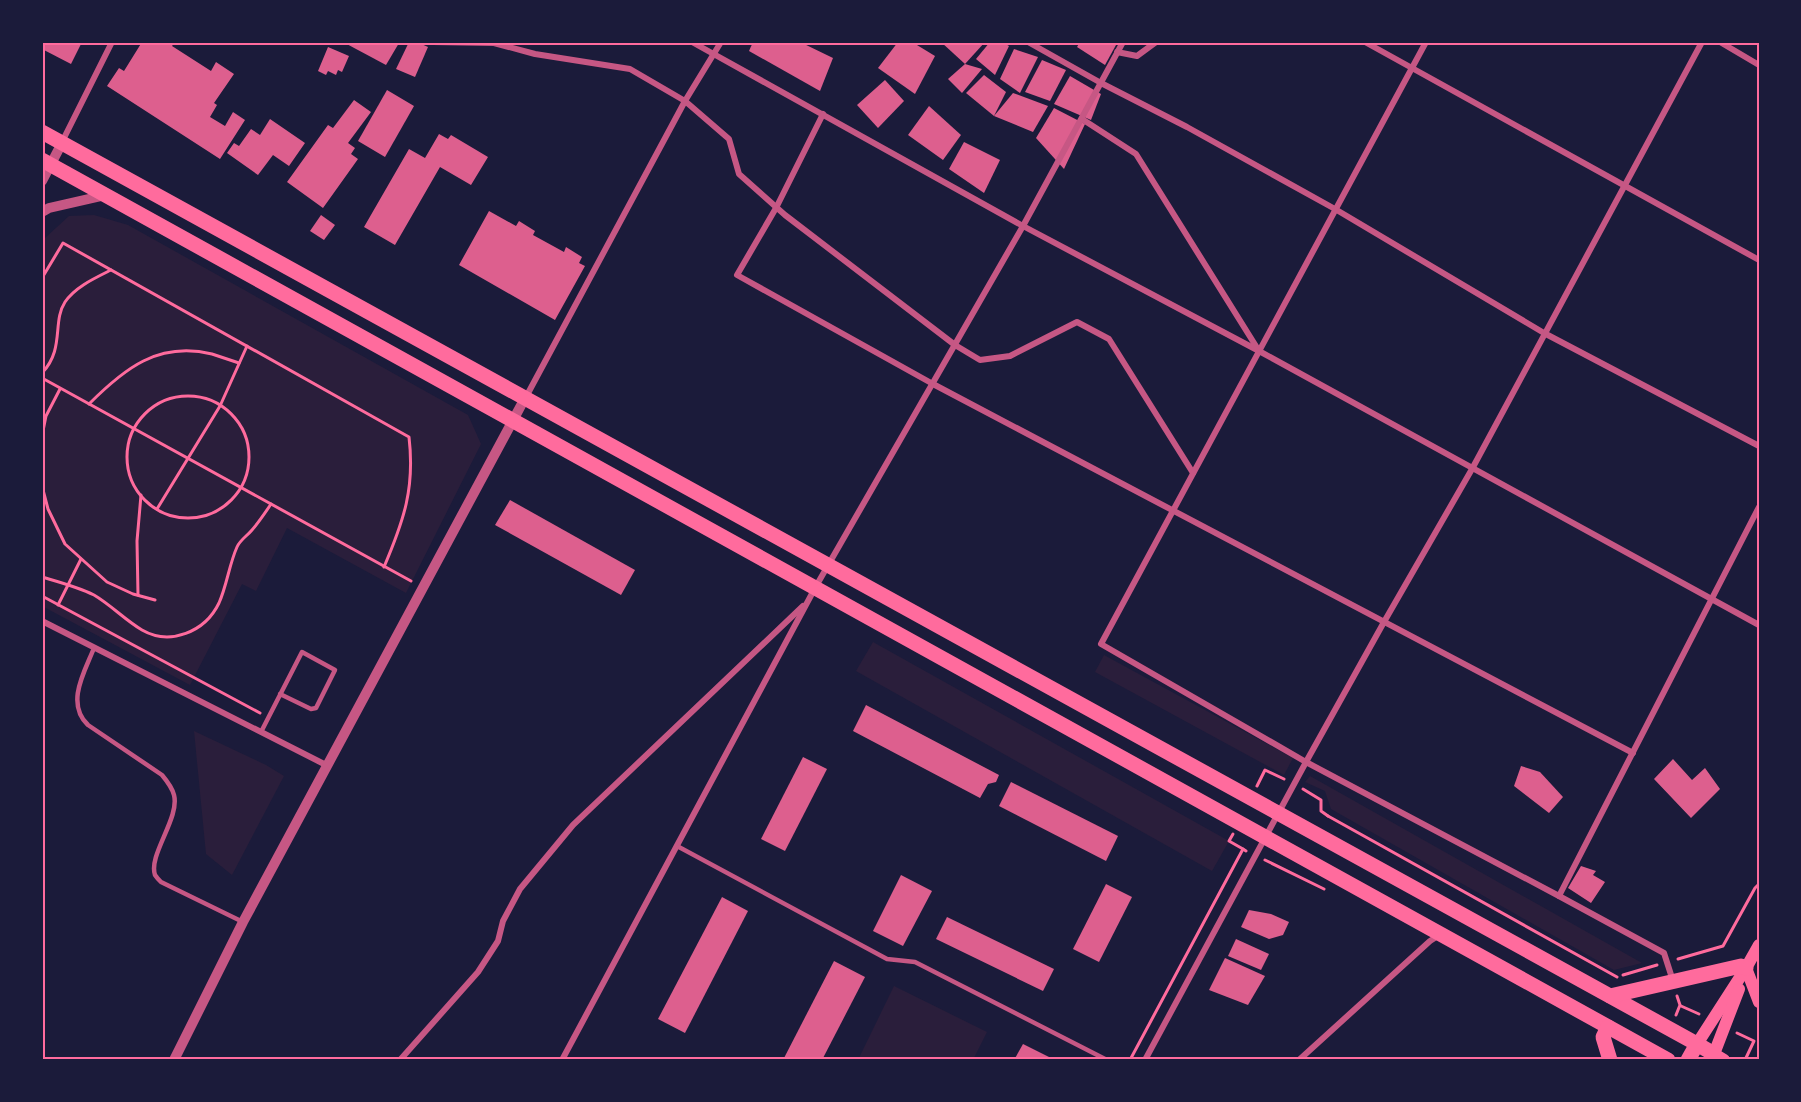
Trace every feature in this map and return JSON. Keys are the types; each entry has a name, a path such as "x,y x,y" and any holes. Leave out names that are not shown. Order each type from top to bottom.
{"main road":[{"path":"42,132 1610,996 1696,1044 1716,1058 1746,968"},
{"path":"46,162 1668,1060"},
{"path":"1688,1060 1759,945"},
{"path":"1610,996 1741,966 1746,968"},
{"path":"1746,968 1759,1002"},
{"path":"1608,1027 1603,1036 1610,1060"}],"street":[{"path":"42,181 46,162 62,143 112,42"},
{"path":"433,42 494,44 535,54 630,69 685,101 729,139 740,174 776,208 955,345 980,360 1010,356 1077,322 1109,339 1193,473"},
{"path":"692,42 1023,226 1259,351 1472,470 1759,625"},
{"path":"174,1060 243,922 685,101 721,42"},
{"path":"1028,42 1335,209 1544,333 1759,446"},
{"path":"562,1060 815,588 1023,226 1123,42"},
{"path":"1117,52 1137,56 1156,42"},
{"path":"1365,42 1759,260"},
{"path":"1426,42 1101,644 1306,762 1664,953 1673,982"},
{"path":"1146,1060 1306,762 1472,470 1702,42"},
{"path":"1719,42 1759,64"},
{"path":"824,114 776,208 738,275 933,384 1633,753"},
{"path":"1082,119 1137,154 1259,351"},
{"path":"42,212 49,208 106,195"},
{"path":"1559,896 1759,507"},
{"path":"400,1060 478,972 498,941 503,921 520,889 573,825 808,602"},
{"path":"42,621 328,766"},
{"path":"1299,1060 1430,941 1441,934"}],"lane":[{"path":"94,648 79,685 77,699 80,716 88,726 162,775 171,786 175,797 174,810 155,863 155,875 161,882 243,922"},
{"path":"261,732 268,717 280,694 302,652 335,670 316,708 311,709 280,694"},
{"path":"677,846 887,958 915,962 1107,1060"}],"path":[{"path":"42,278 63,243 409,437 411,467 407,506 384,567"},
{"path":"42,372 52,359 65,302 88,282 111,270"},
{"path":"157,509 220,406 247,346"},
{"path":"89,404 117,376 141,361 161,354 184,352 210,354 239,363"},
{"path":"42,378 423,588"},
{"path":"42,436 46,416 60,389"},
{"path":"196,396 220,406 231,413 243,429 249,448 248,469 241,488 228,504 211,514 191,519 171,516 152,507 141,495 129,474 127,453 134,429 142,417 157,404 176,397 196,396"},
{"path":"42,486 48,508 65,544 107,582 155,600"},
{"path":"138,595 137,541 141,495"},
{"path":"42,577 93,595 143,630 162,637 180,637 206,621 218,606 225,588 228,570 239,544 252,531 271,504"},
{"path":"58,605 81,559"},
{"path":"42,596 268,717"},
{"path":"1250,798 1265,770 1294,784 1321,800 1321,811 1328,816 1616,978 1723,946 1759,884"},
{"path":"1130,1060 1243,849 1326,890"},
{"path":"1754,1041 1759,1040"}],"shaded area":[{"path":"94,215 128,225 468,415 481,444 406,593 287,528 256,591 242,584 190,685 42,606 42,242 69,216"},
{"path":"873,642 1229,841 1212,871 856,671"},
{"path":"1104,655 1293,758 1284,775 1095,672"},
{"path":"194,731 284,776 232,875 206,854"},
{"path":"1310,776 1642,963 1614,970 1331,809 1325,791 1305,782"},
{"path":"894,986 987,1032 973,1060 858,1060"}],"building":[{"path":"42,42 82,42 71,64 42,49"},
{"path":"142,42 175,42 172,46 211,71 216,62 234,74 214,103 217,105 210,117 225,126 233,112 245,120 220,159 107,86 119,68 124,71"},
{"path":"343,42 397,42 399,43 386,65"},
{"path":"409,42 417,42 428,47 415,77 396,69"},
{"path":"753,42 800,42 833,58 820,91 749,51"},
{"path":"898,42 912,42 935,56 915,94 878,68"},
{"path":"941,42 985,42 965,64"},
{"path":"990,42 1002,42 1009,46 995,75 976,59"},
{"path":"1080,42 1116,42 1116,45 1105,65 1077,47"},
{"path":"328,47 349,56 342,72 338,70 336,75 328,71 326,75 318,71"},
{"path":"1014,49 1038,57 1020,93 1000,79"},
{"path":"1042,60 1066,70 1050,101 1025,92"},
{"path":"965,64 982,69 962,93 948,79"},
{"path":"984,75 1006,92 994,116 966,93"},
{"path":"1070,76 1101,94 1091,120 1054,104"},
{"path":"885,80 904,101 878,128 857,105"},
{"path":"387,90 414,106 385,157 358,141"},
{"path":"1013,93 1048,106 1033,132 994,116"},
{"path":"354,100 371,112 348,143 355,148 351,154 358,159 323,208 287,182 328,125 333,128"},
{"path":"929,106 961,135 943,160 908,135"},
{"path":"1054,108 1085,124 1064,169 1036,138"},
{"path":"270,119 305,143 289,166 273,155 258,175 227,153 234,143 239,146 251,129 260,135"},
{"path":"439,134 448,139 451,135 488,157 471,185 440,167 395,245 364,227 409,149 425,158"},
{"path":"964,142 1000,160 984,193 949,169"},
{"path":"489,211 516,226 519,221 535,231 533,235 564,252 566,247 582,257 579,263 585,266 555,320 459,265"},
{"path":"321,215 335,225 324,240 310,231"},
{"path":"510,500 635,570 621,595 495,525"},
{"path":"866,705 999,775 996,782 988,784 980,798 853,731"},
{"path":"803,757 827,769 785,851 761,839"},
{"path":"1673,759 1692,780 1705,768 1720,789 1691,818 1654,779"},
{"path":"1521,766 1540,772 1563,797 1549,813 1514,786"},
{"path":"1011,782 1118,836 1106,861 999,806"},
{"path":"1581,866 1596,871 1593,875 1605,882 1591,903 1568,888"},
{"path":"901,875 932,891 903,946 873,931"},
{"path":"1106,884 1132,897 1099,962 1073,949"},
{"path":"722,897 748,911 685,1033 658,1019"},
{"path":"1249,910 1271,914 1289,922 1283,935 1269,939 1241,927"},
{"path":"947,917 1054,969 1043,991 936,939"},
{"path":"1236,939 1269,954 1261,970 1228,956"},
{"path":"1225,958 1265,976 1248,1005 1209,990"},
{"path":"834,961 865,977 822,1060 783,1060"},
{"path":"1023,1044 1051,1058 1050,1060 1014,1060"}]}
